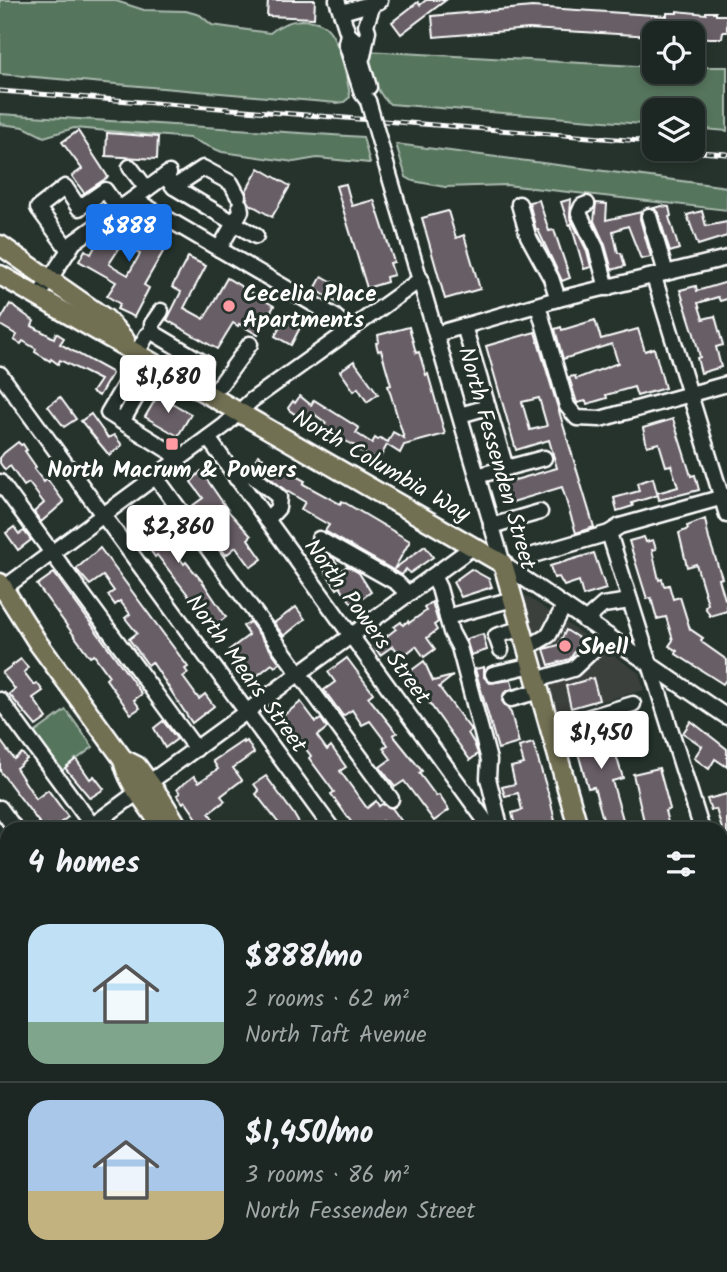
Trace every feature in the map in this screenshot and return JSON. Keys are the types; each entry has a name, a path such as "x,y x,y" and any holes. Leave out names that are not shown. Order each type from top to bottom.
{"main road":[{"path":"0,245 106,319 142,356"},
{"name":"North Columbia Way","path":"0,275 503,564"},
{"name":"North Fessenden Street","path":"503,564 577,822"},
{"path":"1,587 38,643 123,759 137,765 159,822"},
{"path":"144,787 173,822"}],"street":[{"path":"340,6 377,2"},
{"path":"363,63 364,42 368,31 366,25 377,2"},
{"name":"North Fessenden Street","path":"340,6 348,34 346,43 364,83"},
{"name":"North Fessenden Street","path":"348,34 355,40 363,63 368,101 503,564"},
{"path":"130,167 141,193 142,204 334,316 350,330"},
{"path":"38,297 68,249 141,193 202,167 231,183 239,200 240,211 219,249"},
{"path":"169,179 256,236"},
{"path":"68,249 38,208 65,187 79,208 105,190 119,210"},
{"path":"519,204 528,236 551,278 558,299"},
{"path":"587,204 582,206 579,213 596,248 607,288"},
{"path":"649,216 660,275 690,395 724,497 727,515"},
{"path":"436,334 558,299 727,258"},
{"path":"1,587 155,477 421,279"},
{"path":"538,305 567,406 577,418 600,419 727,384"},
{"path":"152,332 152,324 161,311"},
{"path":"464,326 506,468"},
{"path":"152,332 147,335 132,382 128,379 108,413 180,458"},
{"path":"152,332 204,363"},
{"path":"212,396 250,344"},
{"name":"North Mears Street","path":"0,374 327,822"},
{"path":"460,415 488,407"},
{"name":"North Powers Street","path":"208,438 486,822"},
{"path":"477,476 544,458"},
{"path":"236,478 249,472 279,497 278,508 267,520"},
{"path":"155,477 391,799"},
{"path":"0,482 196,749"},
{"path":"530,556 609,533 620,526 724,497"},
{"path":"491,526 540,512"},
{"path":"609,533 699,822"},
{"path":"319,539 397,583 408,594"},
{"path":"96,822 474,546"},
{"name":"North Columbia Way","path":"503,564 727,717"},
{"path":"433,576 459,648 489,760 488,778 500,822"},
{"path":"447,617 513,599"},
{"path":"585,621 603,605 630,601"},
{"path":"511,699 533,671 564,606"},
{"path":"496,638 522,628"},
{"path":"493,674 573,669 608,636"},
{"path":"0,699 86,822"},
{"path":"550,729 633,704"}],"shaded area":[{"path":"525,595 639,673 644,690 557,713 524,604"}],"green space":[{"path":"0,0 113,0 144,10 186,11 200,15 212,25 270,33 292,21 315,21 327,28 335,41 350,97 337,103 0,74"},
{"path":"367,51 642,66 642,84 705,84 705,67 727,67 727,131 705,129 705,98 642,98 642,124 390,104 377,87"},
{"path":"0,114 363,137 370,163 317,158 294,162 222,152 189,138 74,128 44,137 24,127 0,124"},
{"path":"396,144 727,187 727,210 506,185 445,187 413,181 406,177"},
{"path":"66,710 93,747 60,772 33,734"}],"building":[{"path":"268,0 315,0 314,18 267,16"},
{"path":"426,0 446,0 401,34 392,22 418,2 420,5"},
{"path":"532,7 667,16 667,13 677,11 706,14 716,12 716,15 727,15 727,32 723,32 722,38 705,38 705,21 642,21 642,35 529,29 434,37 432,16"},
{"path":"78,131 108,177 84,193 72,176 82,169 62,142"},
{"path":"107,133 158,137 157,159 106,156"},
{"path":"259,168 290,186 272,217 250,204 247,199 246,191"},
{"path":"346,184 352,206 374,200 394,262 390,263 394,275 386,277 387,282 367,288 336,186"},
{"path":"571,199 570,217 587,251 591,267 584,269 571,224 569,225 561,202"},
{"path":"539,200 549,231 554,230 570,278 562,281 536,230 529,202"},
{"path":"596,203 607,204 606,220 641,212 640,219 651,257 641,259 628,226 613,231 618,253 621,253 625,266 612,270 594,221"},
{"path":"669,207 669,217 679,249 670,252 654,208"},
{"path":"448,211 456,238 464,235 480,289 445,299 422,218"},
{"path":"702,211 706,226 727,222 727,236 698,245 687,215"},
{"path":"135,217 171,238 144,285 149,288 134,317 117,309 120,304 107,296 116,282 79,261 85,250 91,254 98,241 102,238 108,242 110,237 122,244 109,264 128,275 140,254 121,243"},
{"path":"188,257 206,266 184,308 204,319 227,278 274,306 258,335 233,323 217,349 167,320 181,292 172,287"},
{"path":"322,276 347,290 339,304 315,289"},
{"path":"727,282 727,299 720,301 718,297 698,303 703,319 715,316 723,345 716,347 721,367 701,373 697,358 700,357 680,290 696,286 697,291"},
{"path":"10,304 34,321 32,326 54,338 56,333 64,338 60,344 111,372 99,396 92,392 100,380 60,360 58,364 51,359 50,361 23,341 21,344 14,340 17,335 0,325"},
{"path":"288,313 303,322 291,345 275,336"},
{"path":"595,320 601,339 638,329 645,351 654,348 665,388 637,396 634,387 587,404 586,401 577,403 569,377 575,376 576,379 618,363 612,344 563,359 555,329 561,327 562,330"},
{"path":"409,327 416,353 419,352 426,375 428,374 445,434 404,445 400,453 387,445 381,456 378,454 374,459 322,429 326,423 314,414 308,423 289,410 293,401 295,403 300,396 311,405 314,400 359,428 356,433 372,443 375,438 388,442 393,432 404,438 388,386 391,385 381,350 378,351 376,343 379,342 378,335"},
{"path":"535,332 594,527 576,533 562,487 506,504 501,484 557,468 549,440 516,450 486,346","holes":["539,398 547,426 530,430 522,402"]},
{"path":"354,361 378,394 367,402 358,388 354,391 340,371"},
{"path":"158,395 191,414 178,436 145,417"},
{"path":"60,397 76,419 64,427 48,406"},
{"path":"91,414 108,438 114,435 122,445 109,455 81,421"},
{"path":"673,419 691,476 695,475 699,490 659,500 658,495 617,511 614,498 639,491 637,483 653,478 657,493 678,487 671,465 666,466 659,443 647,446 643,428"},
{"path":"18,442 27,450 25,451 36,467 34,469 44,482 47,479 64,502 41,522 34,512 44,503 29,483 24,486 10,466 5,470 0,463 4,453"},
{"path":"258,455 305,481 303,484 340,504 342,501 410,541 394,569 425,546 433,557 410,573 406,569 402,575 325,531 329,525 301,509 305,502 285,490 253,464"},
{"path":"201,471 230,513 251,536 248,539 262,559 251,567 236,547 226,555 192,506 203,498 191,482"},
{"path":"154,508 176,540 170,545 184,564 186,562 202,581 226,617 213,627 157,555 155,557 148,547 151,545 133,522"},
{"path":"705,519 722,578 719,579 725,599 727,598 727,611 710,616 705,607 708,604 696,564 687,567 679,533 688,529 687,526"},
{"path":"14,527 19,534 24,531 31,540 18,550 6,533"},
{"path":"644,537 646,542 653,540 656,549 652,550 659,580 662,579 664,586 669,585 673,599 680,597 690,629 703,638 703,643 727,660 727,678 723,684 676,654 677,651 669,646 673,640 666,617 657,619 651,598 647,599 629,541"},
{"path":"100,548 188,667 185,669 188,673 183,677 199,699 205,694 214,706 192,723 152,662 148,665 129,639 137,633 125,618 130,614 120,601 115,605 108,595 114,591 103,576 90,585 76,569"},
{"path":"319,550 333,558 342,570 347,566 359,573 371,592 353,605 340,587 337,589 314,555"},
{"path":"594,553 606,589 583,596 579,581 564,586 559,577 554,578 550,566"},
{"path":"471,569 489,579 492,587 461,597 453,582"},
{"path":"54,573 142,694 134,700 140,708 131,714 106,679 109,676 94,655 90,657 37,585"},
{"path":"432,602 438,622 434,625 437,630 427,638 435,649 424,657 416,646 402,657 393,646 380,655 374,646 401,622 403,625 408,621 409,623 426,611 424,608"},
{"path":"296,607 305,619 284,636 274,623"},
{"path":"250,622 280,663 275,667 272,664 253,679 229,650 249,635 243,626"},
{"name":"Shell","path":"566,630 582,640 570,659 549,665 544,649 559,645"},
{"path":"483,634 487,650 471,655 466,639"},
{"path":"347,658 373,693 368,697 397,733 393,735 449,810 434,821 404,781 395,787 380,767 391,759 383,748 388,745 370,721 362,725 352,710 343,716 324,690 335,682 328,672"},
{"path":"21,659 28,668 24,672 34,685 37,683 43,691 33,698 47,718 36,726 9,694 15,689 2,673"},
{"path":"424,661 433,681 453,676 439,687 471,730 468,733 478,754 470,760 408,673"},
{"path":"484,667 484,677 490,683 511,680 513,688 504,693 502,701 511,713 519,743 498,749 475,669"},
{"path":"593,678 599,700 571,708 566,686"},
{"path":"301,702 316,722 321,719 327,728 317,736 327,750 331,746 346,767 340,771 367,808 376,801 379,806 382,804 392,808 402,822 351,822 331,794 334,792 309,758 311,756 280,718"},
{"path":"163,721 177,739 165,748 154,728"},
{"path":"691,721 727,749 727,767 715,759 709,769 694,758 702,746 683,733"},
{"path":"606,722 623,778 612,781 624,822 604,822 594,787 588,788 572,732"},
{"path":"0,740 14,759 22,753 27,759 16,768 36,799 48,790 68,817 61,822 39,822 0,771"},
{"path":"243,741 247,741 254,753 233,768 242,780 221,796 225,801 209,813 215,822 199,822 185,801 183,803 177,795 180,793 177,789 194,776 199,782 218,769 213,761"},
{"path":"533,743 555,821 514,822 512,813 522,810 518,793 505,796 502,787 515,784 511,767 524,764 519,747"},
{"path":"76,759 90,779 94,776 104,789 90,798 65,768"},
{"path":"659,768 670,809 665,811 668,822 644,822 633,774"},
{"path":"266,776 298,822 278,822 256,794 259,791 254,784"},
{"path":"727,794 727,822 720,822 716,809 711,810 707,799"}],"railway":[{"path":"0,91 642,141"},
{"path":"705,152 727,154"}],"place":[{"name":"Cecelia Place Apartments","path":"229,306"},
{"name":"North Macrum & Powers","path":"172,444"},
{"name":"Shell","path":"565,646"}]}
